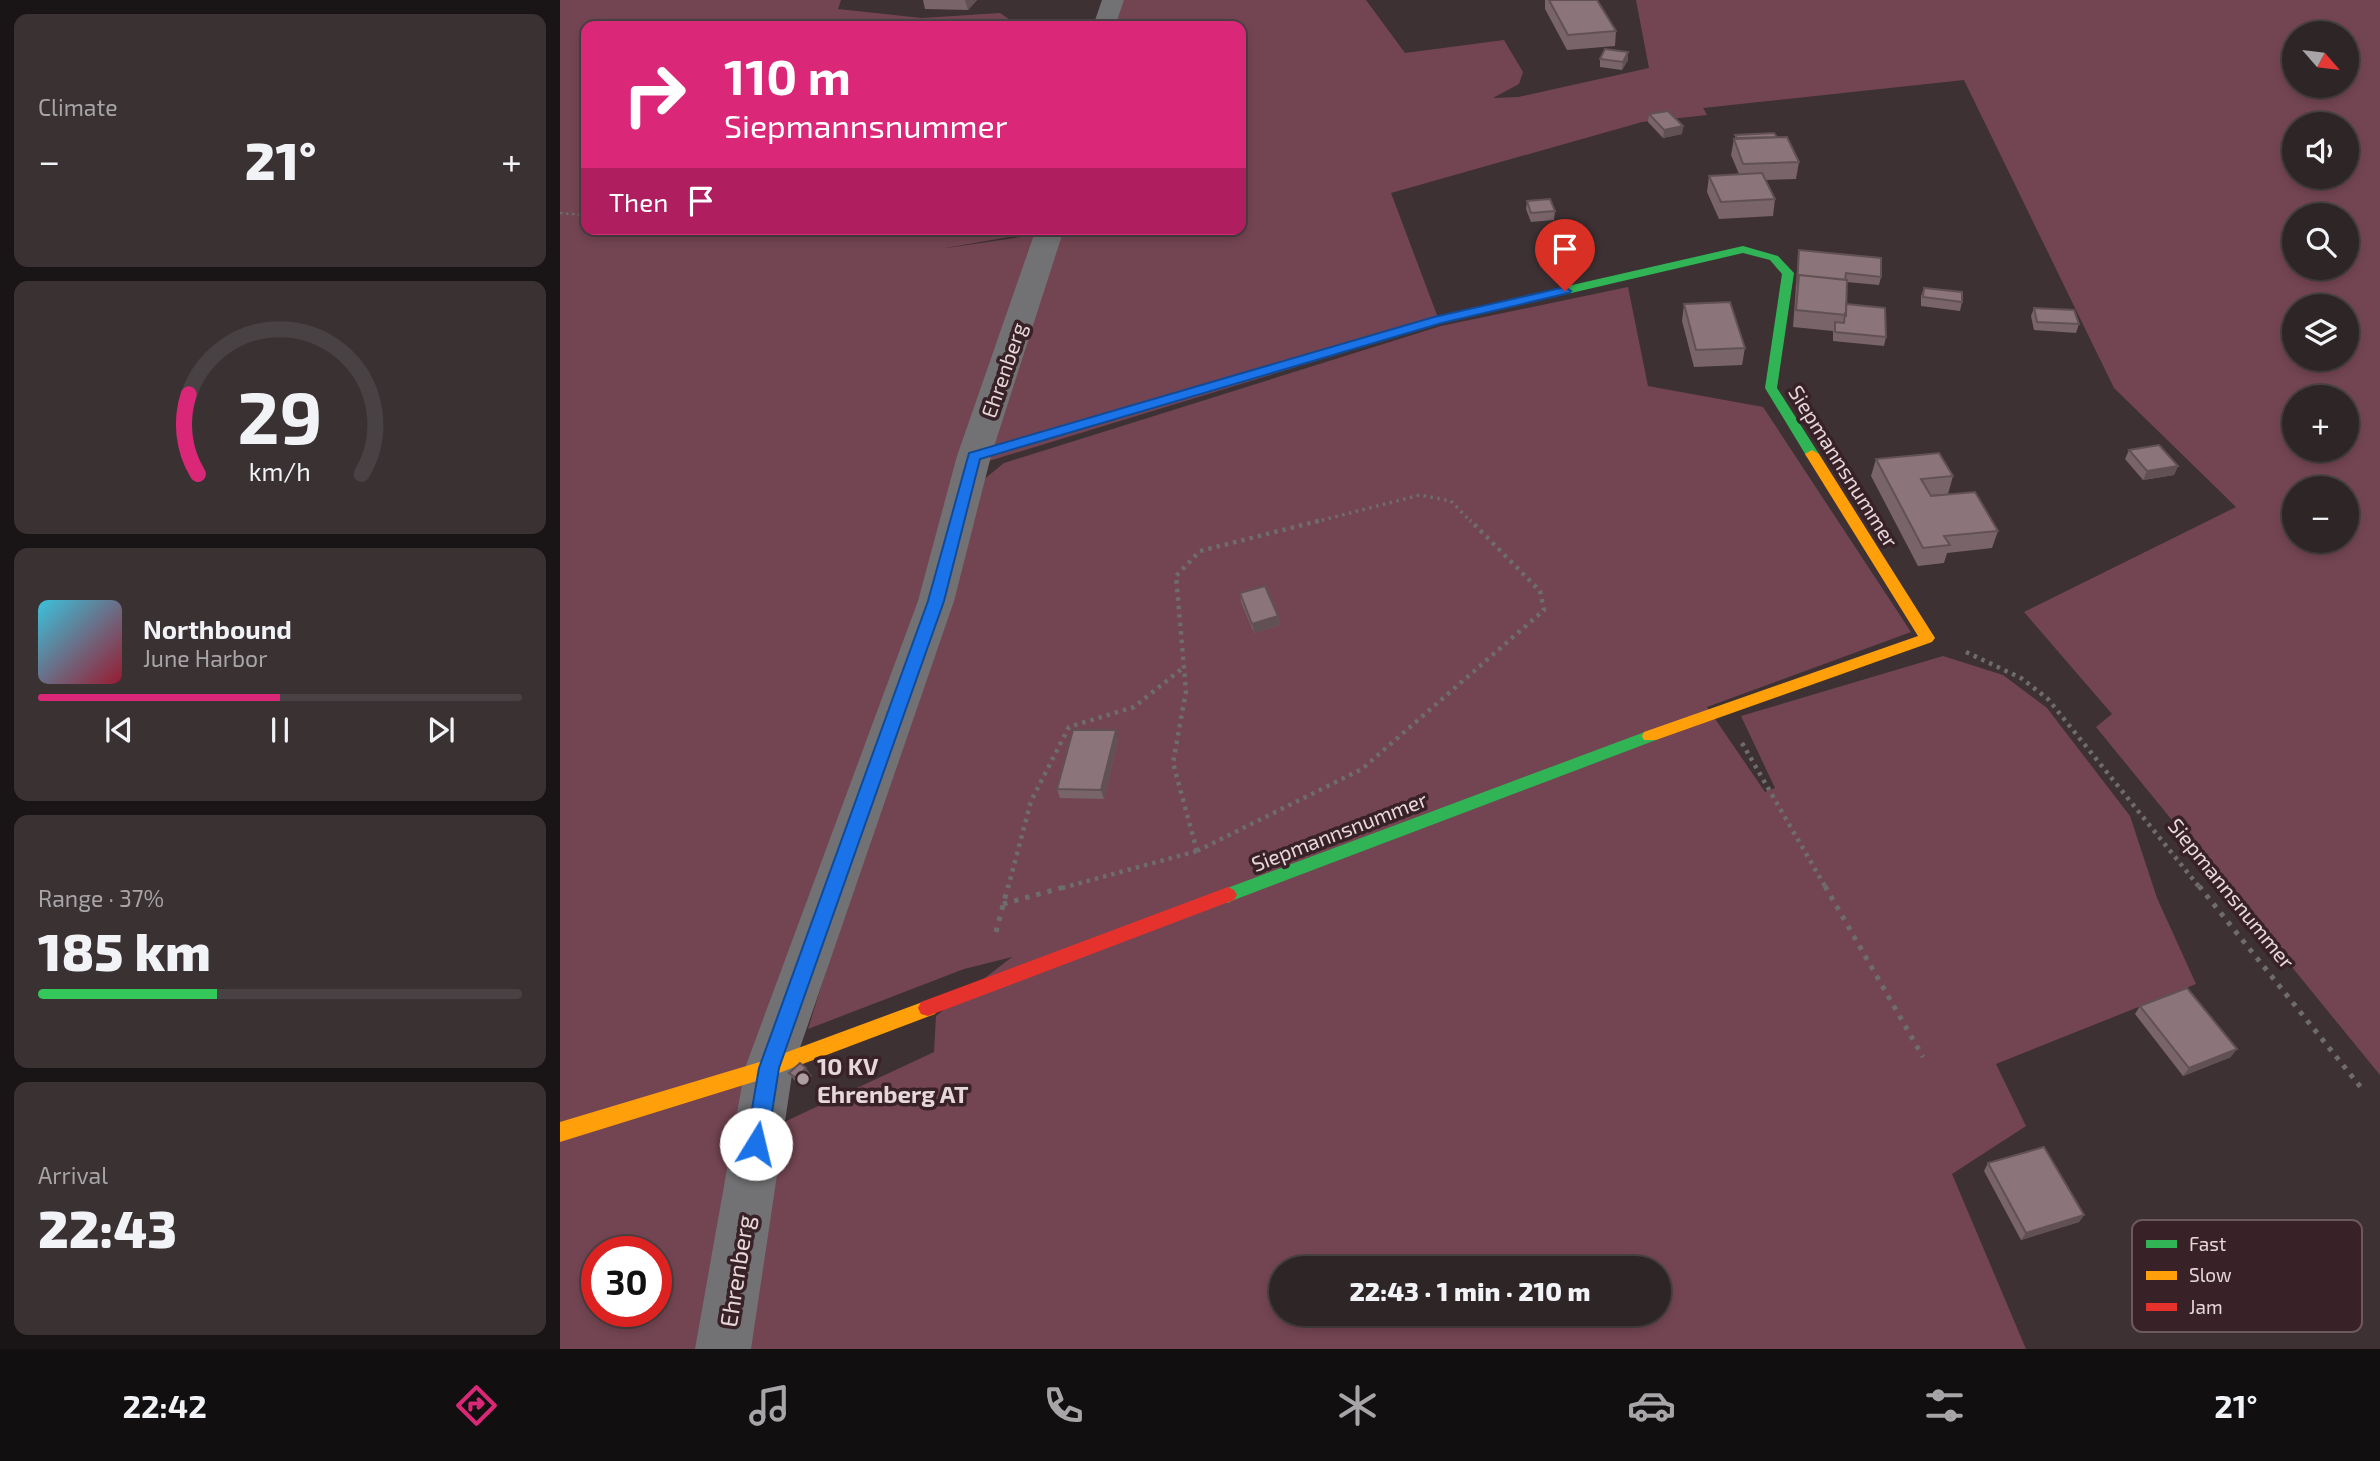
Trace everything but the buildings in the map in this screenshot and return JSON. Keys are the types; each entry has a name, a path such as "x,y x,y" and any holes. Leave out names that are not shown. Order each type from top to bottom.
{"street":[{"path":"1106,21 1113,0"},
{"name":"Ehrenberg","path":"723,1349 769,1068 936,601 974,456 1048,235"},
{"name":"Siepmannsnummer","path":"769,1068 1722,709 1927,638 1771,388 1788,273 1781,261 1766,253 1742,249 1438,320 974,456"},
{"path":"560,1132 769,1068"}],"path":[{"path":"560,213 581,215"},
{"path":"1003,904 1197,851 1362,769 1544,610 1540,591 1451,500 1420,495 1200,551 1175,576 1186,691 1173,763 1197,851"},
{"name":"Siepmannsnummer","path":"1927,638 1974,654 2021,678 2048,699 2363,1090"},
{"path":"982,988 1031,801 1069,727 1134,707 1184,667"},
{"path":"1722,709 1923,1057"}],"shaded area":[{"path":"560,0 841,0 838,9 922,18 1000,13 1012,21 581,21 581,235 1016,235 940,249 1035,235 1246,235 1246,21 1116,21 1123,0 1366,0 1405,53 1504,40 1523,72 1519,84 1493,98 1518,97 1649,68 1636,0 2380,0 2380,1075 2096,727 2112,714 2024,612 2236,507 2114,388 1964,80 1703,108 1707,115 1642,122 1391,193 1440,323 966,468 762,1076 719,1349 560,1349"},
{"path":"1628,287 1648,386 1763,407 1911,632 1707,707 1765,792 1775,788 1741,716 1943,656 2003,675 2047,708 2130,816 2157,898 2196,984 1996,1064 2026,1126 1952,1174 2026,1349 737,1349 769,1129 934,1052 936,1016 1012,957 964,969 808,1029 949,574 982,481 1004,463 1441,326"}],"traffic: fast":[{"path":"1524,300 1743,249 1774,258 1788,273 1771,388 1812,454"},
{"path":"974,456 1267,370"},
{"path":"1228,895 1650,736"}],"traffic: slow":[{"path":"1267,370 1438,320 1524,300"},
{"path":"1650,736 1927,638 1812,454"},
{"path":"560,1132 763,1070 928,1008"}],"traffic: jam":[{"path":"928,1008 1228,895"}],"place":[{"name":"10 KV Ehrenberg AT","path":"803,1079"}],"route":[{"path":"756,1144 769,1068 936,601 974,456 1438,320 1565,291"}]}
